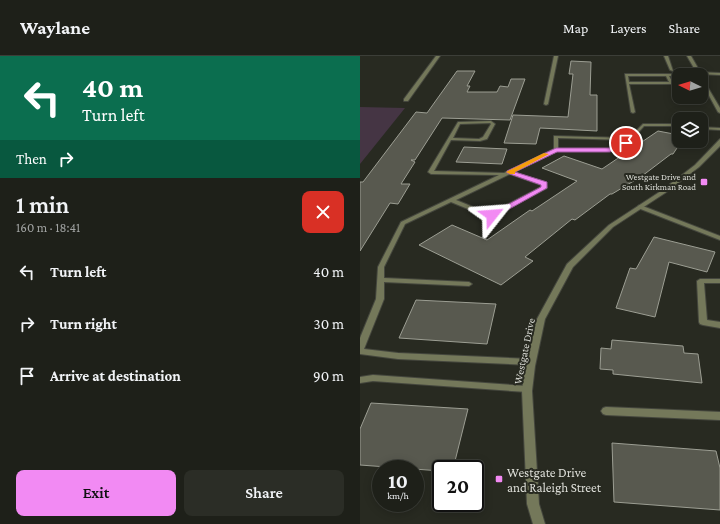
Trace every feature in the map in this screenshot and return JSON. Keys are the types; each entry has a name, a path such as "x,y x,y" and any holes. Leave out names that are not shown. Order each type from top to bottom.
{"street":[{"path":"406,100 438,56"},
{"path":"546,104 556,56"},
{"path":"666,56 672,70"},
{"path":"689,56 696,68"},
{"path":"708,90 720,112"},
{"name":"Westgate Drive","path":"539,524 533,504 527,389 531,362 541,319 570,266 611,226 697,166 718,145 720,141"}],"lane":[{"path":"708,75 720,74"},
{"path":"633,112 626,75 672,75"},
{"path":"628,83 671,83 667,75"},
{"path":"450,139 480,140 485,138 493,124 491,122 459,123 431,172 507,173 544,184 544,188 492,215 487,215 451,200"},
{"path":"531,362 398,356 360,349 380,299 381,267 403,223 556,150 610,150 626,143 643,125 672,126"},
{"path":"708,129 720,130"},
{"path":"556,150 556,137 629,139"},
{"path":"640,207 720,238"},
{"path":"381,280 468,284"},
{"path":"720,281 700,281 703,322 720,324"},
{"path":"360,380 373,378 527,389"},
{"path":"606,410 720,416"}],"shaded area":[{"path":"360,107 405,108 360,164"}],"building":[{"path":"571,61 591,62 590,95 597,95 597,131 540,128 536,144 504,143 513,115 568,117 573,74 569,74"},
{"path":"457,71 475,71 467,86 470,86 467,92 497,92 500,86 508,87 511,79 525,79 510,120 442,118 415,160 411,160 415,162 401,184 410,184 398,204 390,203 360,251 360,182 363,182 416,112 427,113"},
{"path":"658,131 672,134 672,148 677,148 673,154 642,176 610,194 575,220 572,219 525,257 533,261 501,285 419,245 452,225 487,240 530,210 532,211 577,181 542,168 564,156 602,169"},
{"path":"464,147 507,149 502,164 456,162"},
{"path":"654,237 715,252 707,272 669,262 655,317 616,308 630,268 636,269"},
{"path":"416,300 496,304 487,344 399,338"},
{"path":"612,340 683,346 684,353 698,354 702,383 613,374 613,370 600,369 601,348 611,349"},
{"path":"371,403 468,409 455,460 432,460 432,470 424,470 424,460 372,460 372,466 360,465 360,429"},
{"path":"612,443 716,451 720,468 720,510 614,502"}],"slow traffic":[{"path":"513,173 510,172 546,154"}],"place":[{"name":"Westgate Drive and South Kirkman Road","path":"704,182"},
{"name":"Westgate Drive and Raleigh Street","path":"499,479"}],"route":[{"path":"492,215 544,188 544,184 510,172 556,150 610,150 626,143"}]}
